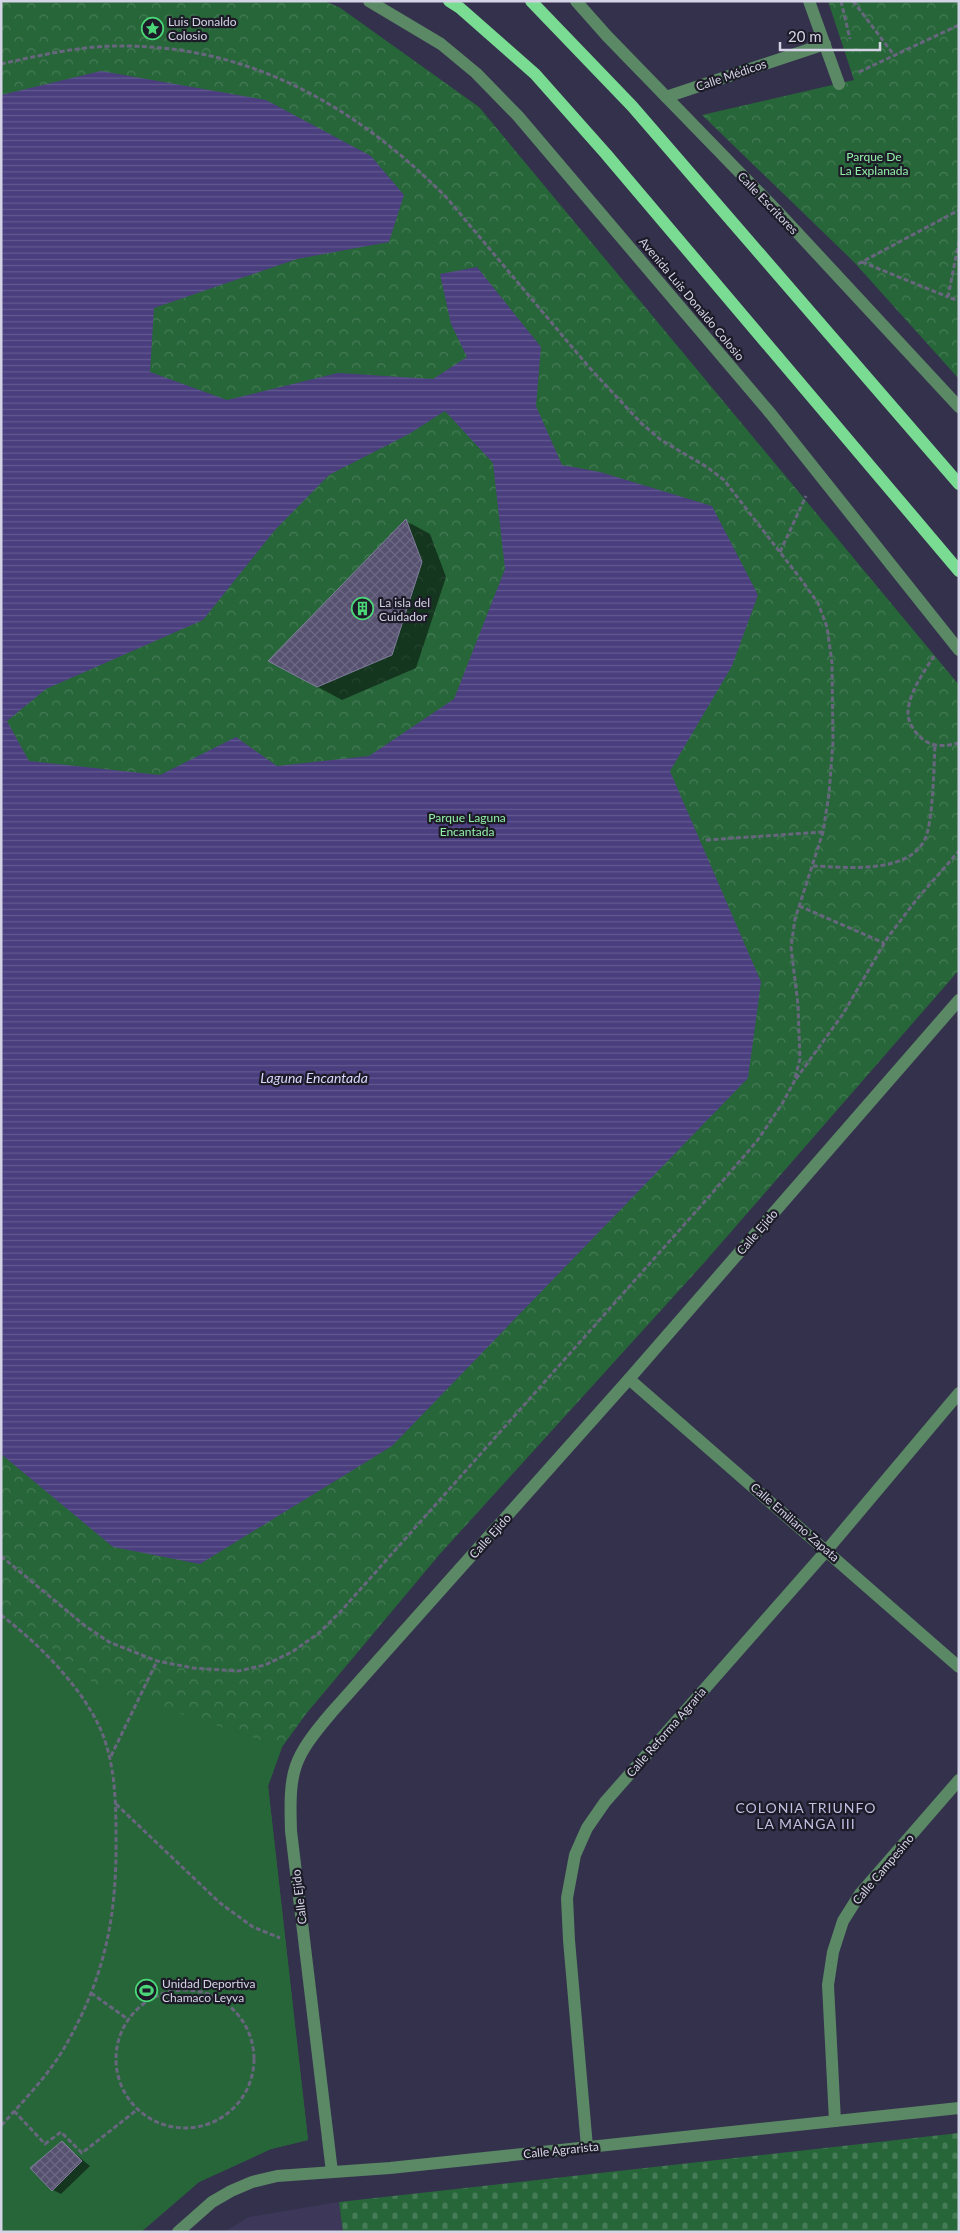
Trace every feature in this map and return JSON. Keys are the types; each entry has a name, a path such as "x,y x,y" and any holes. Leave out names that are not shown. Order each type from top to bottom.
{"main road":[{"path":"449,1 460,8 535,74 959,572"},
{"path":"531,1 632,106 959,484"}],"street":[{"name":"Avenida Luis Donaldo Colosio","path":"369,1 441,44 476,73 518,116 765,407 959,650"},
{"name":"Calle Escritores","path":"576,1 780,214 959,407"},
{"path":"809,1 839,84"},
{"name":"Calle Médicos","path":"666,97 825,44"},
{"name":"Calle Ejido","path":"332,2172 291,1832 290,1790 298,1756 306,1742 332,1712 629,1380 959,1000"},
{"name":"Calle Emiliano Zapata","path":"629,1380 827,1550 959,1667"},
{"name":"Calle Reforma Agraria","path":"587,2147 567,1918 570,1876 580,1841 605,1802 827,1550 959,1393"},
{"name":"Calle Campesino","path":"835,2121 828,1985 833,1952 843,1922 860,1894 959,1780"},
{"name":"Calle Agrarista","path":"178,2232 212,2202 230,2191 252,2182 277,2176 587,2147 959,2108"}],"path":[{"path":"853,1 894,54"},
{"path":"859,72 959,25"},
{"path":"1,64 94,48 124,46 167,48 231,59 296,84 342,113 422,172 446,197 588,366 641,423 661,440 707,466 724,480 818,603 827,628 832,663 833,742 823,832 799,906 791,947 800,1037 800,1059 794,1082"},
{"path":"959,210 861,262 959,302"},
{"path":"948,297 959,241"},
{"path":"780,552 818,474"},
{"path":"949,639 922,675 908,712 912,726 921,737 935,744 946,746 959,743"},
{"path":"813,866 869,867 886,865 916,851 926,838 929,822 935,744"},
{"path":"706,840 823,832"},
{"path":"1,1556 84,1625 103,1638 157,1661 214,1671 238,1671 265,1665 292,1652 319,1632 342,1610 757,1141 782,1104 794,1082 843,1014 884,943 916,899 959,851"},
{"path":"799,906 884,943"},
{"path":"1,1615 52,1662 88,1707 110,1756 115,1803 116,1896 102,1964 91,1993 67,2043 33,2090 1,2126"},
{"path":"110,1756 157,1661"},
{"path":"115,1803 202,1886 238,1917 267,1934 305,1944"},
{"path":"186,1990 203,1993 219,1999 236,2012 248,2031 254,2052 253,2075 244,2095 229,2112 220,2119 200,2127 177,2128 156,2122 138,2109 124,2090 117,2066 119,2042 129,2020 144,2004 165,1994 186,1990"},
{"path":"91,1993 129,2020"},
{"path":"14,2111 45,2144 61,2132 82,2153 138,2109"}],"shaded area":[{"path":"339,2202 343,2232 224,2232 249,2217"}],"green space":[{"name":"Parque Laguna Encantada","path":"1,1 324,1 339,7 479,107 959,685 959,970 703,1264 439,1555 306,1714 282,1747 268,1786 308,2140 271,2149 199,2182 141,2232 1,2232"},
{"name":"Parque De La Explanada","path":"828,1 959,1 959,379 853,261 702,115 854,80"},
{"name":"Unidad Deportiva Chamaco Leyva","path":"1,1605 97,1686 282,1747 268,1786 308,2140 271,2149 199,2182 141,2232 1,2232"},
{"path":"959,2133 959,2232 343,2232 339,2202"}],"water":[{"name":"Laguna Encantada","path":"101,71 266,100 371,156 404,195 389,242 297,259 154,308 150,372 227,400 338,373 433,379 467,357 451,324 440,274 477,267 541,347 536,406 562,465 600,472 712,506 758,595 732,666 670,771 761,982 748,1078 392,1446 200,1564 113,1547 1,1454 1,95","holes":["445,411 493,463 505,569 454,699 369,756 277,766 236,737 160,775 29,761 7,721 46,689 203,620 275,530 329,475 409,434"]}],"building":[{"name":"La isla del Cuidador","path":"406,519 422,562 392,655 317,687 268,661"},
{"path":"62,2141 82,2161 52,2191 30,2168"}],"place":[{"name":"Luis Donaldo Colosio","path":"152,28"},
{"name":"La isla del Cuidador","path":"363,609"},
{"name":"Unidad Deportiva Chamaco Leyva","path":"146,1990"}],"district":[{"name":"COLONIA TRIUNFO LA MANGA III","path":"806,1815"}]}
